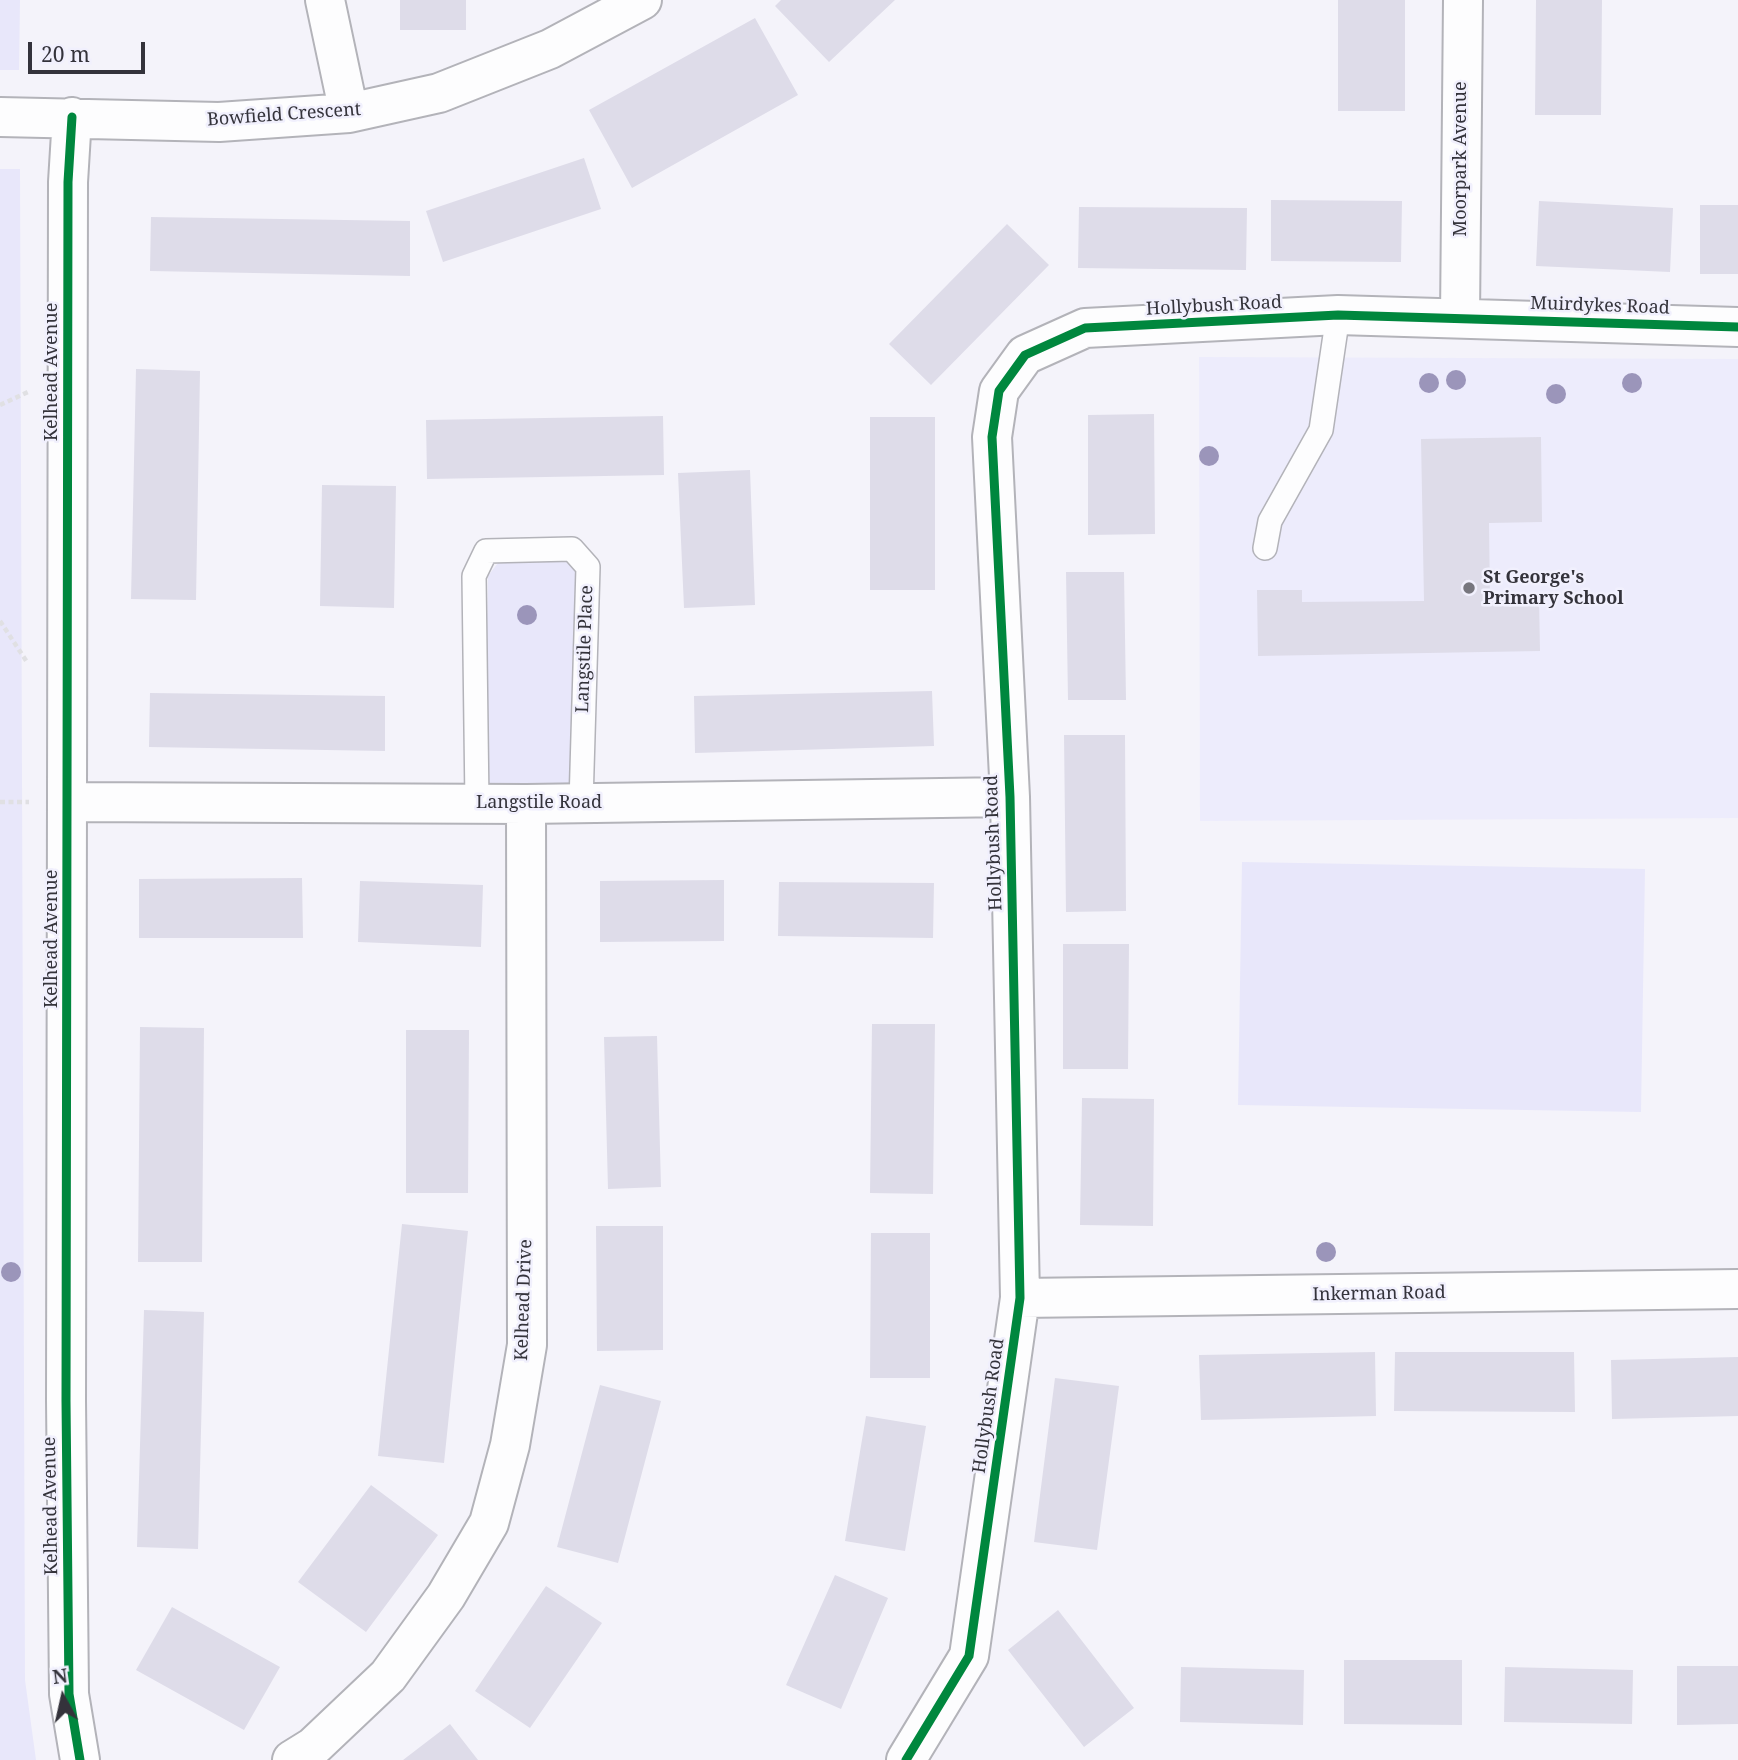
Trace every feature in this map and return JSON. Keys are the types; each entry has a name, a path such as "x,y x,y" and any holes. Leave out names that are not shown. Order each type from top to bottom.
{"street":[{"path":"325,0 349,113"},
{"name":"Bowfield Crescent","path":"0,117 219,122 349,113 439,93 550,49 642,0"},
{"name":"Moorpark Avenue","path":"1460,317 1462,0"},
{"name":"Kelhead Avenue","path":"72,117 68,196 66,1386 69,1694 80,1760"},
{"name":"Hollybush Road","path":"906,1760 969,1656 1020,1298 1010,797 992,437 999,391 1025,355 1085,328 1338,315 1460,317"},
{"name":"Muirdykes Road","path":"1460,317 1738,327"},
{"name":"Langstile Road","path":"69,802 526,804 1010,797"},
{"name":"Kelhead Drive","path":"292,1760 313,1747 388,1676 446,1596 489,1523 510,1445 527,1345 526,804"},
{"name":"Inkerman Road","path":"1020,1298 1738,1289"}],"lane":[{"path":"1265,548 1270,522 1321,430 1338,315"},
{"name":"Langstile Place","path":"477,804 474,576 486,551 572,549 588,567 581,803"}],"shaded area":[{"path":"0,0 20,0 19,70 0,70"},
{"path":"0,169 20,169 25,1680 36,1760 0,1760"},
{"name":"St George's Primary School","path":"1199,357 1738,359 1738,818 1200,821"},
{"path":"561,556 575,571 574,785 484,786 488,576 501,559"},
{"path":"1242,862 1645,869 1641,1112 1238,1105"}],"building":[{"path":"400,0 466,0 466,30 400,30"},
{"path":"781,0 895,0 829,62 775,6"},
{"path":"1338,0 1405,0 1405,111 1338,111"},
{"path":"1536,0 1602,0 1601,115 1535,115"},
{"path":"755,18 798,95 632,188 589,110"},
{"path":"584,158 601,209 443,262 426,211"},
{"path":"1271,200 1402,201 1401,262 1271,261"},
{"path":"1539,201 1673,208 1670,272 1536,266"},
{"path":"1700,205 1738,205 1738,274 1700,274"},
{"path":"1079,207 1247,208 1246,270 1078,268"},
{"path":"151,217 410,221 410,276 150,271"},
{"path":"1007,224 1049,265 931,385 889,344"},
{"path":"136,369 200,371 196,600 131,599"},
{"path":"1154,414 1155,534 1088,535 1088,415"},
{"path":"663,416 664,475 427,479 426,420"},
{"path":"870,417 935,417 935,590 870,590"},
{"path":"1541,437 1542,522 1489,523 1490,600 1539,599 1540,651 1258,656 1257,590 1302,590 1302,602 1424,601 1421,439"},
{"path":"750,470 755,605 684,608 678,473"},
{"path":"322,485 396,486 394,608 320,606"},
{"path":"1066,572 1124,572 1126,700 1068,700"},
{"path":"932,691 934,746 695,753 694,696"},
{"path":"150,693 385,696 385,751 149,747"},
{"path":"1064,735 1125,735 1126,911 1066,912"},
{"path":"302,878 303,938 139,938 139,879"},
{"path":"724,880 724,941 600,942 600,881"},
{"path":"360,881 483,885 481,947 358,942"},
{"path":"779,882 934,883 933,938 778,936"},
{"path":"1063,944 1129,944 1128,1069 1063,1069"},
{"path":"872,1024 935,1024 933,1194 870,1193"},
{"path":"140,1027 204,1028 202,1262 138,1262"},
{"path":"406,1030 469,1030 468,1193 406,1193"},
{"path":"657,1036 661,1187 608,1189 604,1037"},
{"path":"1082,1098 1154,1099 1153,1226 1080,1225"},
{"path":"402,1224 468,1231 444,1463 378,1456"},
{"path":"596,1226 663,1226 663,1350 597,1351"},
{"path":"871,1233 930,1233 930,1378 870,1378"},
{"path":"144,1310 204,1312 198,1549 137,1547"},
{"path":"1375,1352 1376,1416 1201,1420 1199,1355"},
{"path":"1395,1352 1574,1352 1575,1412 1394,1411"},
{"path":"1738,1357 1738,1416 1612,1419 1611,1360"},
{"path":"1055,1378 1119,1386 1097,1550 1034,1542"},
{"path":"600,1385 661,1401 618,1563 557,1547"},
{"path":"866,1416 926,1426 905,1551 845,1541"},
{"path":"371,1485 438,1535 366,1632 298,1582"},
{"path":"835,1575 888,1598 841,1709 786,1685"},
{"path":"546,1586 602,1623 530,1728 475,1691"},
{"path":"172,1607 280,1667 244,1730 136,1670"},
{"path":"1058,1610 1134,1708 1084,1747 1008,1650"},
{"path":"1344,1660 1462,1660 1462,1725 1344,1724"},
{"path":"1677,1666 1738,1666 1738,1724 1677,1725"},
{"path":"1181,1667 1304,1670 1303,1725 1180,1722"},
{"path":"1505,1667 1633,1670 1632,1724 1504,1722"},
{"path":"450,1724 478,1760 403,1760"}],"cycle path":[{"path":"72,117 68,182 66,1400 69,1694 80,1760"},
{"path":"906,1760 969,1656 1020,1298 1010,797 992,437 999,391 1025,355 1085,328 1338,315 1738,327"}],"place":[{"name":"St George's Primary School","path":"1469,588"}]}
